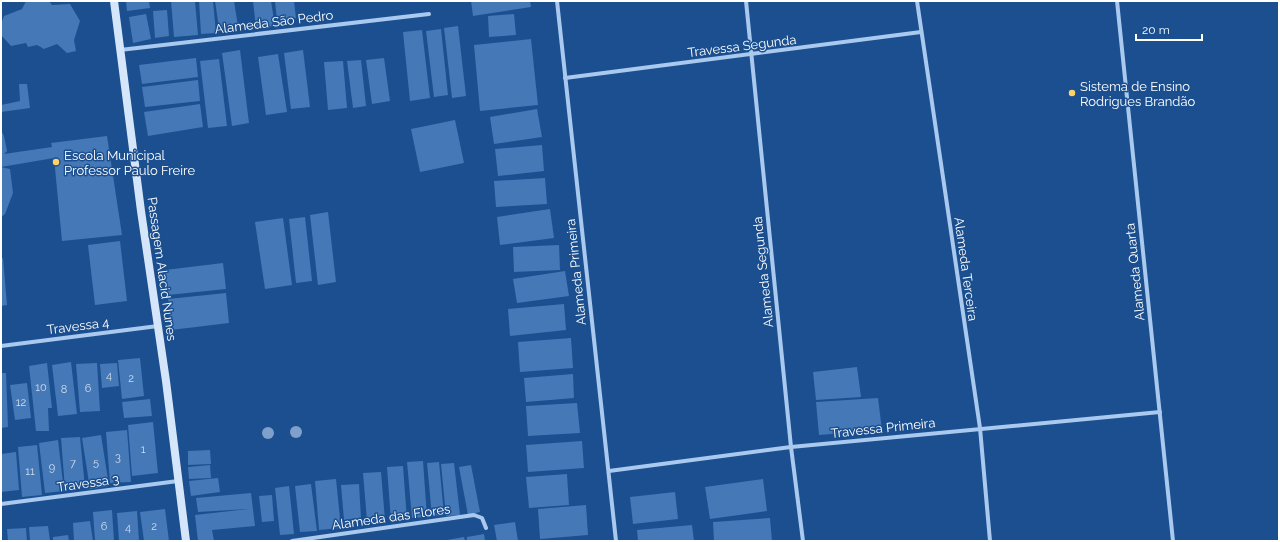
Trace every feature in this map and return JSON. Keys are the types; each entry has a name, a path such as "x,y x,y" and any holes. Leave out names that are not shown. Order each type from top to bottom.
{"street":[{"name":"Passagem Alacid Nunes","path":"114,1 186,541"},
{"name":"Alameda Primeira","path":"557,1 616,541"},
{"name":"Alameda Segunda","path":"746,1 791,447 803,541"},
{"name":"Alameda Terceira","path":"917,1 980,428 990,541"},
{"name":"Alameda Quarta","path":"1117,1 1173,541"},
{"name":"Alameda São Pedro","path":"120,50 429,14"},
{"name":"Travessa Segunda","path":"565,78 921,32"},
{"name":"Travessa 4","path":"1,346 158,326"},
{"name":"Travessa Primeira","path":"609,471 791,447 1160,412"},
{"name":"Travessa 3","path":"1,504 178,481"},
{"name":"Alameda das Flores","path":"292,541 474,516 482,518 486,528"}],"building":[{"path":"26,1 49,1 52,5 70,4 80,21 74,40 76,51 67,53 57,44 44,49 37,45 28,47 26,43 11,46 1,35 1,24 4,16 22,9"},
{"path":"126,1 149,1 150,8 127,11"},
{"path":"171,1 195,1 198,35 174,37"},
{"path":"199,1 213,1 216,33 201,34"},
{"path":"215,1 234,1 238,26 219,28"},
{"path":"253,1 271,1 275,26 256,28"},
{"path":"275,1 294,1 296,18 277,21"},
{"path":"471,1 530,1 531,7 473,16"},
{"path":"167,10 169,36 155,38 153,11"},
{"path":"146,14 151,39 133,43 129,17"},
{"path":"514,14 516,35 489,37 488,16"},
{"path":"458,26 466,96 452,98 444,28"},
{"path":"441,29 448,95 434,97 426,31"},
{"path":"422,30 430,98 410,101 403,32"},
{"path":"531,39 538,105 480,111 474,45"},
{"path":"240,50 249,123 232,126 222,53"},
{"path":"303,50 310,107 291,109 284,53"},
{"path":"278,54 287,112 266,115 258,57"},
{"path":"196,58 198,77 142,84 139,65"},
{"path":"384,58 390,101 372,104 366,60"},
{"path":"219,59 227,126 208,128 200,61"},
{"path":"361,60 366,106 353,108 347,61"},
{"path":"343,61 347,108 328,110 324,62"},
{"path":"198,80 200,101 145,107 142,87"},
{"path":"19,84 27,84 30,108 1,112 1,105 20,101"},
{"path":"200,104 203,127 148,136 144,112"},
{"path":"537,109 542,137 494,144 490,117"},
{"path":"455,120 464,163 420,172 411,129"},
{"path":"1,130 4,136 7,151 4,154 52,147 51,143 107,136 122,235 62,241 54,158 1,167"},
{"path":"542,145 544,171 498,176 495,149"},
{"path":"1,167 10,169 13,193 5,214 1,217"},
{"path":"545,178 547,204 496,207 494,181"},
{"path":"550,209 554,238 500,245 497,217"},
{"path":"328,212 336,282 318,285 310,215"},
{"path":"305,217 312,281 296,283 289,219"},
{"path":"283,218 292,285 265,289 255,222"},
{"path":"120,241 127,301 95,305 88,245"},
{"path":"559,245 560,270 514,272 513,247"},
{"path":"3,258 7,305 1,306 1,259"},
{"path":"223,263 226,289 168,295 165,270"},
{"path":"565,271 569,296 517,303 513,279"},
{"path":"226,293 229,323 171,330 168,299"},
{"path":"564,304 566,330 510,336 508,309"},
{"path":"571,338 573,368 520,372 518,342"},
{"path":"140,358 144,396 122,399 118,360"},
{"path":"71,362 77,414 58,416 52,365"},
{"path":"47,363 52,408 48,408 49,431 36,431 29,366"},
{"path":"97,363 100,411 80,412 76,364"},
{"path":"117,363 119,386 102,388 100,364"},
{"path":"857,367 861,397 816,400 813,372"},
{"path":"1,373 6,373 8,427 1,428"},
{"path":"573,374 574,398 526,402 524,378"},
{"path":"27,383 31,418 15,420 10,385"},
{"path":"878,398 882,430 819,435 816,402"},
{"path":"150,399 152,416 124,418 122,402"},
{"path":"577,403 580,433 528,436 526,406"},
{"path":"153,422 158,473 132,476 128,425"},
{"path":"127,430 131,482 110,483 106,432"},
{"path":"101,435 109,486 90,489 82,438"},
{"path":"80,437 85,487 65,489 61,438"},
{"path":"58,440 64,491 45,493 39,443"},
{"path":"582,441 584,468 528,472 526,445"},
{"path":"37,445 42,495 22,497 18,447"},
{"path":"210,450 211,464 188,465 188,451"},
{"path":"16,452 19,490 1,492 1,454"},
{"path":"423,461 427,517 412,518 407,462"},
{"path":"439,462 444,515 432,516 427,463"},
{"path":"454,463 460,515 446,516 441,464"},
{"path":"210,465 211,478 189,479 188,467"},
{"path":"471,465 480,512 468,515 459,467"},
{"path":"403,466 407,520 391,521 387,467"},
{"path":"381,472 385,520 367,521 363,473"},
{"path":"567,474 569,505 529,508 526,477"},
{"path":"218,478 220,492 191,496 189,481"},
{"path":"336,479 341,528 319,530 315,481"},
{"path":"763,479 767,511 710,519 705,487"},
{"path":"311,484 317,531 300,532 295,486"},
{"path":"359,484 361,518 344,520 341,485"},
{"path":"289,486 294,534 280,535 275,488"},
{"path":"675,492 678,519 633,524 630,497"},
{"path":"251,493 255,526 212,530 214,541 198,541 195,515 248,509 198,512 196,498"},
{"path":"272,495 274,521 262,522 259,496"},
{"path":"586,505 588,535 540,539 538,509"},
{"path":"165,509 169,541 144,541 140,512"},
{"path":"112,510 114,541 95,541 93,512"},
{"path":"137,511 139,541 119,541 117,513"},
{"path":"770,518 772,541 714,541 713,522"},
{"path":"90,521 93,541 74,541 73,523"},
{"path":"515,522 518,541 497,541 494,525"},
{"path":"692,525 694,541 638,541 637,530"},
{"path":"48,526 50,541 30,541 29,527"},
{"path":"26,528 27,541 8,541 7,529"},
{"path":"484,534 485,541 467,541 467,537"},
{"path":"68,535 69,541 53,541 53,537"},
{"path":"464,537 465,541 447,541 447,540"}],"place":[{"name":"Sistema de Ensino Rodrigues Brandão","path":"1072,93"},
{"name":"Escola Municipal Professor Paulo Freire","path":"56,162"}]}
